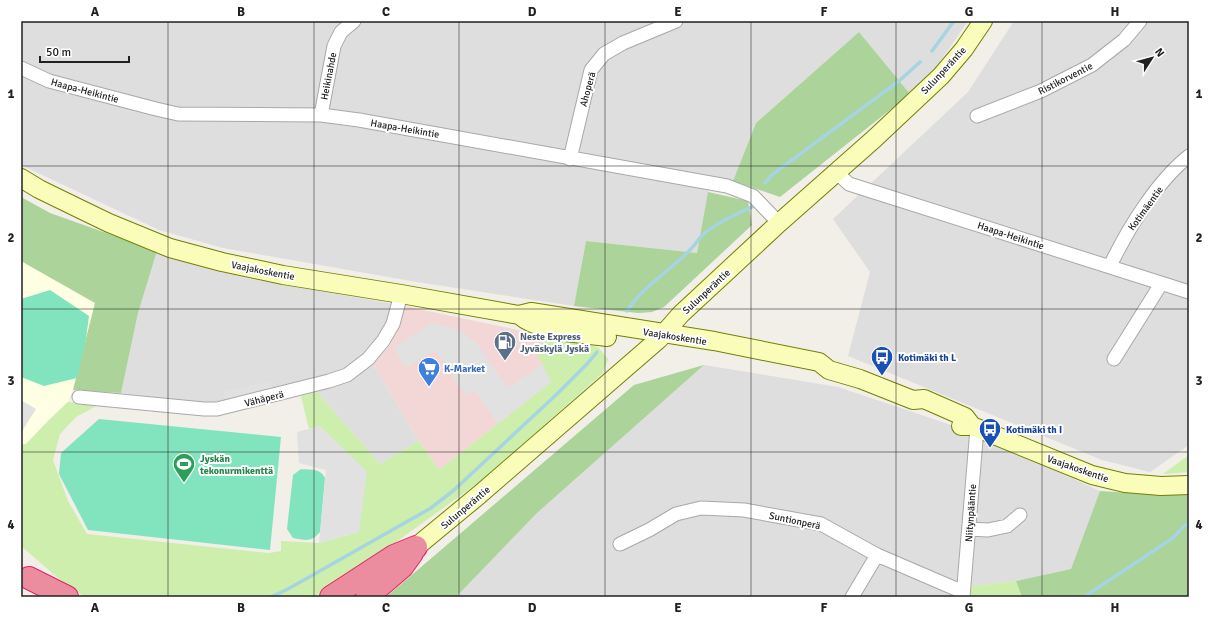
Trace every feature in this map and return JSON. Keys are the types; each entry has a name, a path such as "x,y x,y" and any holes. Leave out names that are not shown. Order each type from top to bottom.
{"highway":[{"path":"331,597 394,556 416,547"},
{"path":"367,597 402,567 416,547"},
{"path":"25,574 49,597"},
{"path":"25,574 67,597"}],"main road":[{"name":"Sulunperäntie","path":"416,547 480,496 658,339 681,314 941,76 964,49 983,21"},
{"name":"Vaajakoskentie","path":"21,178 39,189 86,212 170,248 222,262 283,275 519,315 528,322 544,328 658,339 712,352 817,373 829,370 860,379 912,400 920,409 960,426 974,427 1092,475 1125,483 1161,486 1189,485"}],"street":[{"name":"Heikinahde","path":"321,115 334,46 341,32 354,21"},
{"name":"Ahoperä","path":"570,159 591,70 604,54 623,43 676,21"},
{"name":"Ristikorventie","path":"977,116 1041,91 1092,65 1124,40 1140,21"},
{"name":"Haapa-Heikintie","path":"21,68 49,80 178,114 321,115 359,120 727,186 753,196 779,223"},
{"name":"Kotimäentie","path":"1110,266 1120,244 1147,203 1179,164 1189,156"},
{"name":"Haapa-Heikintie","path":"836,172 849,184 1189,292"},
{"path":"1114,359 1161,284"},
{"name":"Vähäperä","path":"79,397 217,409 329,382 347,374 368,359 383,341 393,324 400,294"},
{"name":"Niitynpääntie","path":"963,594 974,427"},
{"name":"Suntionperä","path":"620,544 649,530 676,514 701,508 744,510 821,524 877,555 963,594"},
{"path":"968,529 988,530 1007,526 1020,515"},
{"path":"852,597 877,555"}],"shaded area":[{"path":"21,21 968,21 937,66 910,94 859,32 756,123 733,181 711,179 697,253 586,241 574,306 417,282 223,248 159,230 21,165"},
{"path":"1014,21 1189,21 1189,445 1150,472 1102,460 848,356 870,272 833,219 968,92"},
{"path":"157,251 245,278 394,304 380,339 363,355 345,368 327,376 233,399 205,403 121,393 138,313"},
{"path":"21,261 95,303 73,390 68,402 26,444 21,445"},
{"path":"404,306 551,337 551,382 439,470 419,441 373,364 390,345 401,323"},
{"path":"431,323 461,331 477,344 508,388 542,364 551,382 498,424 474,390 466,395 435,351 406,367 394,348"},
{"path":"373,364 419,441 380,464 317,392 353,378"},
{"path":"704,365 838,387 966,430 1100,491 1071,569 1016,581 965,587 964,597 456,597 537,513"},
{"path":"270,381 273,390 225,403 224,392"},
{"path":"21,400 36,409 21,433"},
{"path":"320,426 367,472 359,532 319,543 326,470 299,463 297,432"}],"green space":[{"path":"859,32 910,94 780,197 733,181 756,123"},
{"path":"708,192 748,201 752,225 664,307 652,312 638,313 574,306 586,241 697,253"},
{"path":"21,197 50,213 157,251 138,313 121,393 73,390 95,303 21,261"},
{"path":"50,290 89,316 86,339 77,378 44,386 21,377 21,299"},
{"path":"551,337 598,347 608,359 603,373 482,480 338,584 313,597 85,597 58,578 21,546 21,445 26,444 68,402 100,404 76,417 60,434 53,460 68,501 87,534 269,553 281,551 281,541 319,543 359,532 320,426 309,429 301,396 317,392 380,464 419,441 439,470 551,382 535,350"},
{"path":"704,365 537,513 456,597 386,597 634,385"},
{"name":"Jyskän tekonurmikenttä","path":"99,419 281,437 270,550 88,530 59,474 61,453"},
{"path":"1189,455 1189,472 1163,474"},
{"path":"301,469 318,471 325,478 320,532 314,538 308,540 293,538 287,529 293,475"},
{"path":"1100,491 1162,495 1189,493 1189,597 1022,597 1016,581 1071,569"},
{"path":"1016,581 1022,597 964,597 965,587"}],"waterway":[{"path":"932,51 954,21"},
{"path":"765,183 773,174 899,81 920,62"},
{"path":"627,311 641,294 683,257 705,233 725,220 756,205"},
{"path":"271,597 288,589 431,508 454,490 556,395 597,352"},
{"path":"1084,597 1173,538 1185,525 1189,524"}],"place":[{"name":"Neste Express Jyväskylä Jyskä","path":"505,362"},
{"name":"Kotimäki th L","path":"882,376"},
{"name":"K-Market","path":"429,388"},
{"name":"Kotimäki th I","path":"990,448"},
{"name":"Jyskän tekonurmikenttä","path":"184,484"}]}
